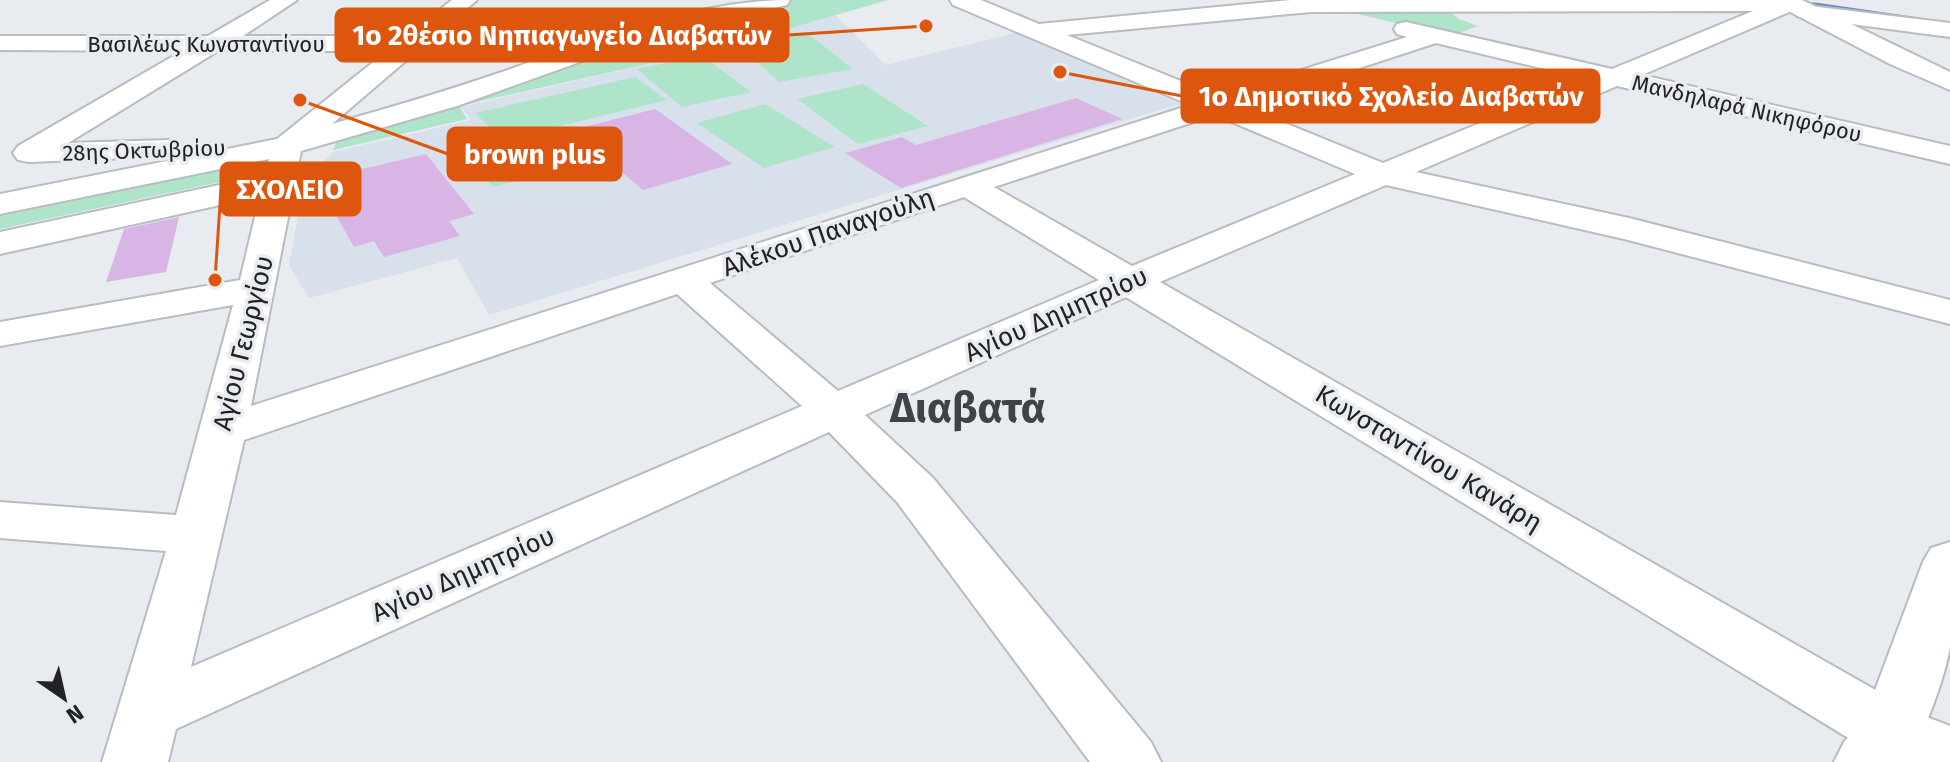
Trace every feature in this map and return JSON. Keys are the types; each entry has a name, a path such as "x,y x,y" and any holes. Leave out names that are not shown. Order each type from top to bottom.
{"street":[{"path":"14,153 286,0"},
{"path":"0,204 284,164 413,44 466,0"},
{"path":"0,243 284,164 447,100 621,39 779,0"},
{"path":"961,0 1385,175 1629,229 1950,312"},
{"path":"1868,0 1950,9"},
{"name":"Μανδηλαρά Νικηφόρου","path":"1035,31 1311,5 1440,13 1618,77 1950,155"},
{"path":"1794,5 1950,82"},
{"path":"1440,13 1794,5 1950,30"},
{"name":"Αγίου Δημητρίου","path":"142,737 834,411 1129,281 1794,5"},
{"name":"Αλέκου Παναγούλη","path":"222,431 685,281 967,185 1217,106 1440,13"},
{"name":"Βασιλέως Κωνσταντίνου","path":"5,45 413,44"},
{"name":"28ης Οκτωβρίου","path":"14,153 284,164"},
{"name":"Αγίου Γεωργίου","path":"142,737 197,535 284,164"},
{"name":"Κωνσταντίνου Κανάρη","path":"967,185 1129,281 1879,747 1950,755"},
{"path":"685,281 834,411 915,490 1128,762"},
{"path":"0,334 257,289"},
{"path":"0,520 197,535"},
{"path":"1879,747 1950,562"}],"shaded area":[{"path":"835,15 886,65 1015,33 1180,104 489,315 457,258 309,298 289,265 304,183 333,152 471,120 461,107 727,46"}],"green space":[{"path":"790,0 888,0 728,46 459,106 467,119 333,150 338,137 627,42"},
{"path":"1447,9 1459,19 1478,26 1451,36 1345,11"},
{"path":"806,32 853,69 779,82 737,44"},
{"path":"703,56 751,92 682,107 637,69"},
{"path":"635,77 667,100 502,140 475,113"},
{"path":"863,84 928,126 858,144 797,99"},
{"path":"765,104 835,147 764,168 697,123"},
{"path":"563,137 590,162 493,187 470,160"},
{"path":"261,162 257,174 0,229 0,216"}],"building":[{"path":"1076,98 1122,119 901,188 845,153 902,137 916,145"},
{"path":"655,109 732,164 643,190 572,130"},
{"path":"426,154 474,214 449,221 460,236 384,257 374,241 354,247 316,180"},
{"path":"179,217 166,272 106,282 124,229"}],"waterway":[{"path":"1815,4 1950,24"}],"place":[{"name":"1ο 2θέσιο Νηπιαγωγείο Διαβατών","path":"926,26"},
{"name":"1ο Δημοτικό Σχολείο Διαβατών","path":"1060,72"},
{"name":"brown plus","path":"300,100"},
{"name":"ΣΧΟΛΕΙΟ","path":"215,280"}],"district":[{"name":"Διαβατά","path":"968,407"}]}
